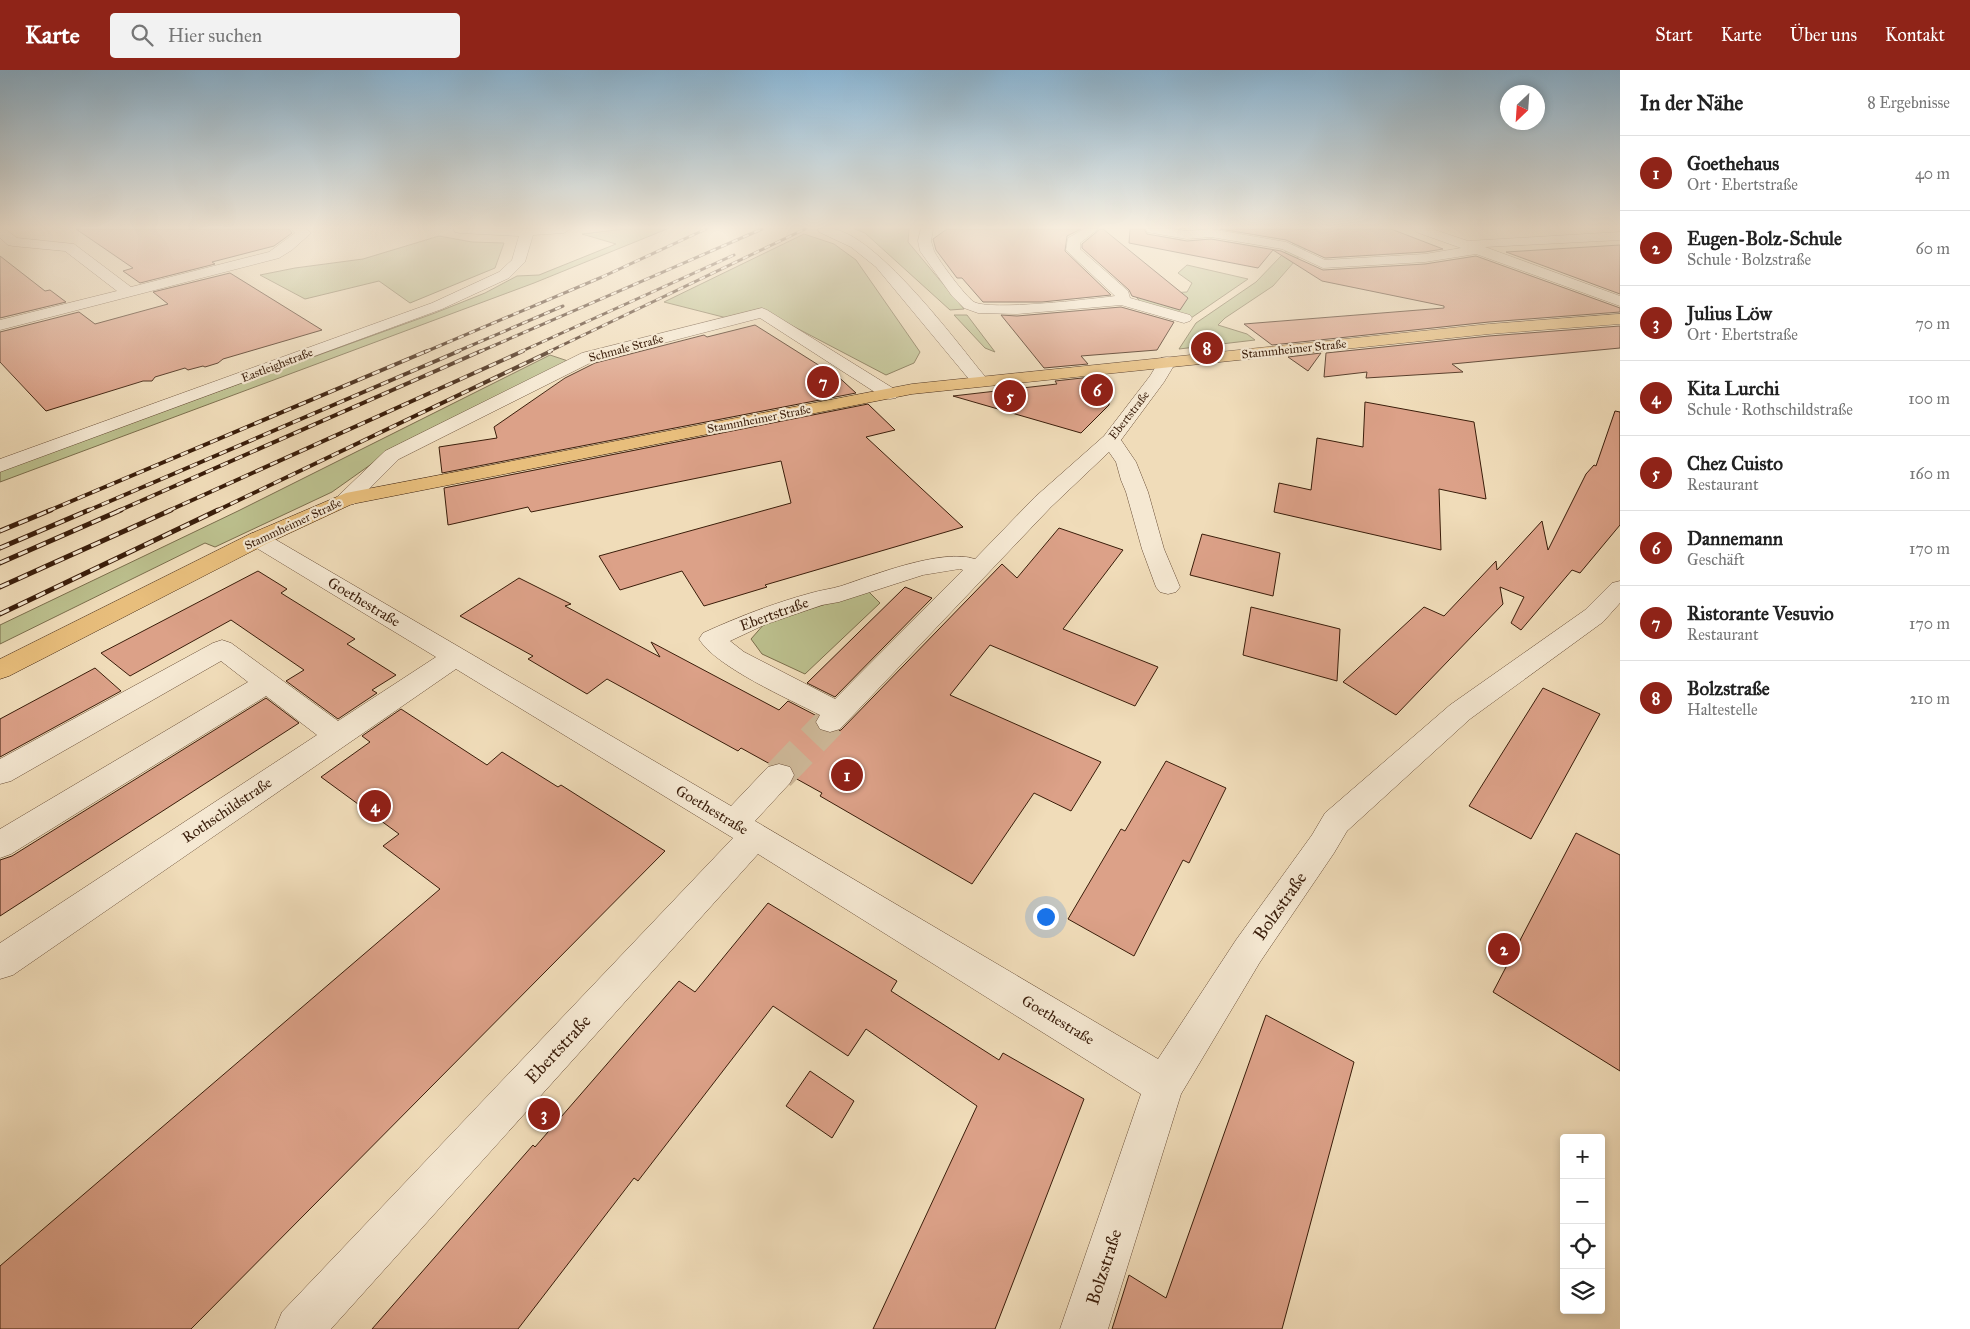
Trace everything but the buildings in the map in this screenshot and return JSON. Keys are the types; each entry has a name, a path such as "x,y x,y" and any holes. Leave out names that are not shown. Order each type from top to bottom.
{"main road":[{"name":"Stammheimer Straße","path":"0,670 258,539 346,498 890,394 978,380 1489,329 1620,319"}],"street":[{"path":"122,288 128,292"},
{"path":"0,325 145,288"},
{"name":"Eastleighstraße","path":"0,466 445,302 476,288"},
{"path":"903,288 978,380"},
{"path":"956,288 970,306 977,309 1069,306 1122,300 1184,318"},
{"path":"1116,288 1123,294 1122,300"},
{"path":"1583,288 1620,301"},
{"name":"Schmale Straße","path":"346,498 392,455 588,357 762,313 890,394"},
{"name":"Ebertstraße","path":"978,568 961,562 919,569 755,619 712,639 735,658 834,718 1043,502 1111,440 1158,378 1167,362"},
{"path":"1111,440 1126,462 1131,480 1137,492 1153,550 1168,587"},
{"name":"Goethestraße","path":"258,539 745,830 1164,1085"},
{"name":"Bolzstraße","path":"1084,1329 1164,1085 1248,951 1324,844 1336,822 1460,712 1594,616 1620,588"},
{"path":"0,773 222,649 338,736"},
{"name":"Rothschildstraße","path":"0,963 455,657"},
{"path":"0,845 267,682"},
{"name":"Ebertstraße","path":"299,1329 745,830 779,775"}],"green space":[{"path":"284,288 351,288 305,299"},
{"path":"389,288 447,288 410,303"},
{"path":"495,288 521,288 0,482 0,470 435,313"},
{"path":"693,288 875,288 920,352 914,363 886,375 766,312 727,318 664,302"},
{"path":"925,288 946,288 964,309 950,310"},
{"path":"1189,288 1235,288 1191,318 1145,306 1134,295 1187,292"},
{"path":"1248,288 1270,288 1225,318 1218,325 1247,334 1255,340 1179,349 1196,323"},
{"path":"954,315 967,315 995,352 985,348"},
{"path":"550,355 571,362 387,453 332,492 215,547 205,543 0,644 0,625 238,511"},
{"path":"868,591 880,603 805,674 762,654 751,639 765,623"}],"tunnel":[{"path":"779,775 830,722"}],"railway":[{"path":"425,352 577,288"},
{"path":"479,352 627,288"},
{"path":"520,352 662,288"},
{"path":"548,352 682,288"},
{"path":"456,352 563,306"},
{"path":"48,511 427,351"},
{"path":"87,511 459,351"},
{"path":"118,511 481,351"},
{"path":"168,511 523,351"},
{"path":"216,511 551,351"},
{"path":"0,531 51,510"},
{"path":"0,548 89,510"},
{"path":"0,563 121,510"},
{"path":"0,587 171,510"},
{"path":"0,614 218,510"}],"place":[{"name":"Bolzstraße","path":"1207,348"},
{"name":"Ristorante Vesuvio","path":"823,382"},
{"name":"Dannemann","path":"1097,390"},
{"name":"Chez Cuisto","path":"1010,396"},
{"name":"Goethehaus","path":"847,775"},
{"name":"Kita Lurchi","path":"375,806"},
{"name":"Eugen-Bolz-Schule","path":"1504,949"},
{"name":"Julius Löw","path":"544,1114"}]}
